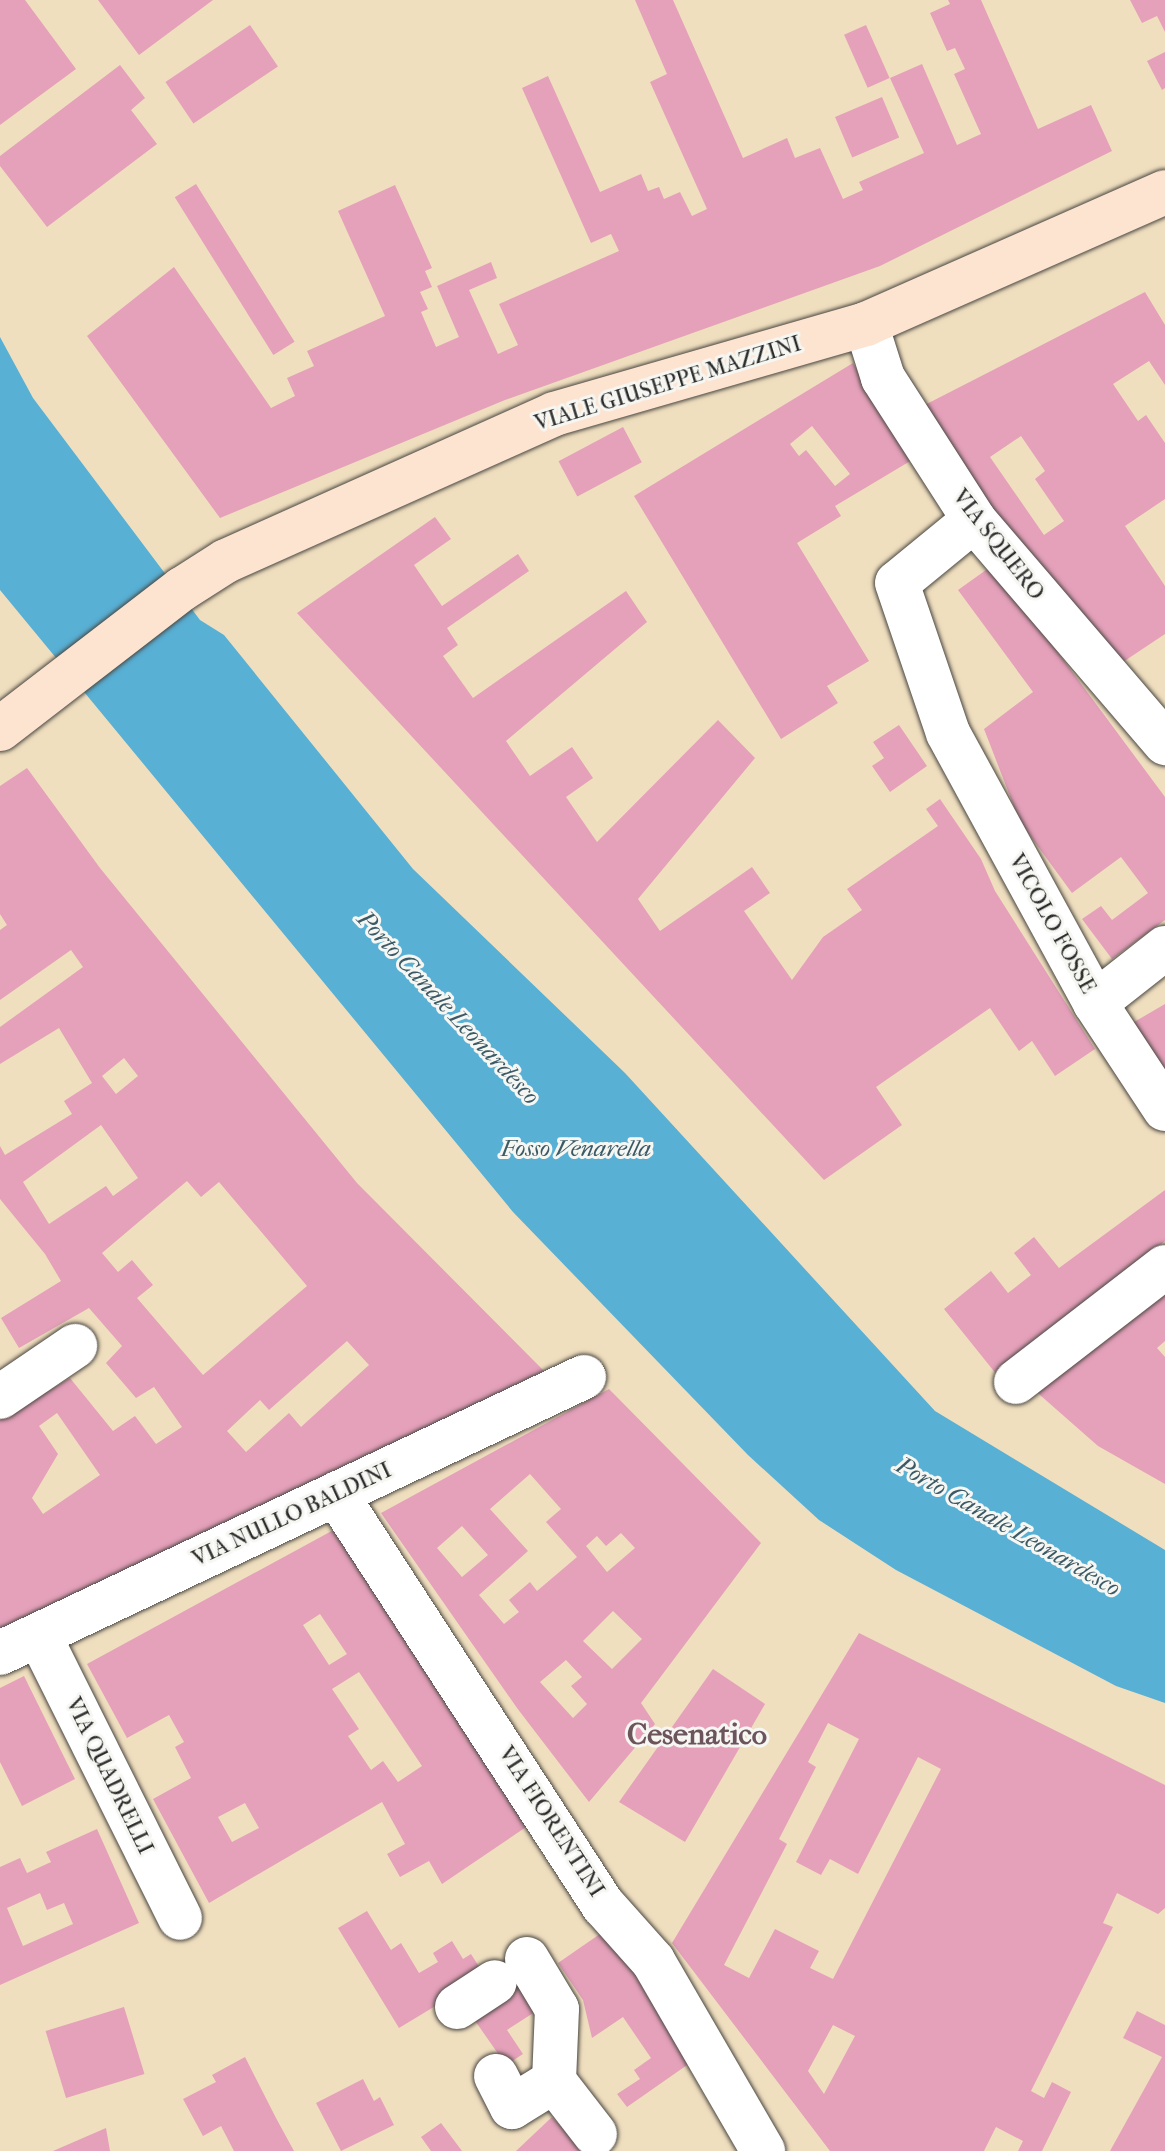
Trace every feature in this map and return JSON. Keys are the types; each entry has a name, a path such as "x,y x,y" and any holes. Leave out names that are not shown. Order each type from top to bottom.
{"street":[{"name":"VIALE GIUSEPPE MAZZINI","path":"0,729 182,589 226,561 554,414 866,324 1165,192"},
{"name":"VIA SQUERO","path":"866,324 883,378 974,520 1165,743"},
{"name":"VICOLO FOSSE","path":"974,520 897,583 948,733 1095,1003 1165,1109"},
{"path":"1095,1003 1165,948"},
{"path":"1016,1382 1165,1267"},
{"path":"0,1397 75,1346"},
{"name":"VIA NULLO BALDINI","path":"19,1644 584,1377"},
{"name":"VIA FIORENTINI","path":"336,1494 604,1906 653,1961 763,2151"},
{"name":"VIA QUADRELLI","path":"19,1644 180,1918"},
{"path":"457,2007 511,1971 557,2009 554,2081 595,2134"},
{"path":"496,2076 512,2107 554,2081"}],"water":[{"name":"Fosso Venarella","path":"0,337 33,398 200,620 224,635 413,869 625,1073 935,1411 1165,1550 1165,1703 1116,1686 896,1570 819,1520 748,1455 513,1212 0,590"}],"building":[{"path":"0,0 25,0 76,69 0,125"},
{"path":"98,0 213,0 139,55"},
{"path":"635,0 673,0 743,158 787,138 795,158 820,148 843,199 863,190 859,182 924,153 890,78 922,64 957,145 981,134 954,74 965,69 955,48 947,51 930,13 950,4 948,0 981,0 1038,129 1091,105 1112,151 880,266 505,400 220,518 87,336 174,267 271,408 295,396 287,378 314,366 307,351 385,316 338,211 395,185 432,268 425,271 432,287 420,292 428,309 421,312 436,347 459,337 437,286 491,262 497,278 469,290 498,354 518,345 499,304 619,251 611,234 591,243 522,88 548,76 600,192 641,174 648,191 659,187 664,199 680,192 692,216 707,209 650,82 667,74"},
{"path":"1130,0 1165,0 1165,32 1157,16 1142,23"},
{"path":"250,25 278,66 193,123 165,82"},
{"path":"866,25 890,78 868,88 844,35"},
{"path":"1165,52 1165,88 1162,90 1147,61"},
{"path":"120,65 145,98 131,110 157,144 47,227 0,166 0,156"},
{"path":"882,97 899,138 852,157 835,117"},
{"path":"196,184 295,342 273,355 175,197"},
{"path":"1145,292 1165,325 1165,385 1149,361 1113,384 1138,421 1146,415 1165,443 1165,499 1125,526 1165,586 1165,634 1111,670 911,412","holes":["1021,436 1045,471 1035,479 1064,521 1044,535 990,457"]},
{"path":"853,363 912,460 835,506 841,516 797,543 869,661 827,686 838,703 781,739 634,496","holes":["812,426 850,474 835,486 806,450 799,456 790,444"]},
{"path":"623,427 642,462 577,497 559,461"},
{"path":"435,517 451,539 414,565 442,606 518,554 529,571 447,628 458,645 443,656 473,698 626,591 647,622 506,741 530,776 572,747 593,778 566,797 597,842 718,720 755,758 638,899 660,931 752,867 770,893 744,911 792,980 823,937 862,910 847,889 938,826 926,809 940,799 981,859 995,891 1095,1049 1055,1076 1032,1041 1019,1051 990,1008 876,1087 902,1125 824,1180 297,613"},
{"path":"993,565 1165,797 1165,920 1112,959 1082,919 1101,906 1112,920 1148,893 1121,857 1072,893 1020,822 984,729 1033,692 958,590"},
{"path":"899,725 927,766 890,792 872,766 884,758 873,742"},
{"path":"27,768 100,868 357,1183 544,1371 0,1635 0,1420 70,1378 113,1431 135,1416 156,1444 182,1427 154,1387 136,1398 106,1363 122,1346 89,1308 19,1348 1,1318 61,1281 45,1254 0,1199 0,1146 5,1155 72,1114 64,1101 92,1083 59,1028 0,1064 0,1027 83,967 71,950 0,1000 0,930 7,925 0,914 0,786","holes":["124,1058 138,1076 116,1094 102,1076","101,1125 138,1178 113,1196 106,1186 49,1224 23,1182","187,1181 201,1197 219,1182 307,1286 203,1375 137,1298 153,1285 132,1260 118,1272 102,1253","347,1341 369,1365 301,1427 289,1413 246,1452 227,1431 260,1400 269,1410","57,1413 100,1475 43,1514 32,1498 58,1454 39,1426"]},
{"path":"1165,1004 1165,1083 1129,1025"},
{"path":"1165,1190 1165,1241 997,1375 944,1309 991,1271 1008,1293 1031,1275 1014,1253 1034,1237 1059,1268"},
{"path":"1165,1292 1165,1341 1157,1348 1165,1357 1165,1484 1098,1446 1032,1388"},
{"path":"609,1389 761,1543 641,1703 655,1724 589,1802 517,1708 381,1513","holes":["530,1474 561,1509 546,1522 577,1557 537,1591 530,1582 509,1600 519,1612 504,1624 479,1595 528,1551 490,1509","462,1526 488,1555 462,1577 437,1548","621,1533 635,1548 607,1572 586,1546 597,1536 606,1546","613,1611 642,1639 612,1669 583,1641","566,1660 582,1677 571,1686 587,1704 573,1718 540,1682"]},
{"path":"339,1527 535,1821 442,1884 429,1861 400,1877 387,1854 405,1844 382,1802 209,1903 153,1799 191,1778 175,1747 184,1742 169,1715 127,1738 87,1664","holes":["320,1614 347,1654 329,1665 303,1625","359,1672 422,1766 398,1782 383,1761 371,1770 348,1736 359,1729 332,1689","245,1803 259,1828 232,1842 218,1817"]},
{"path":"859,1633 1165,1785 1165,1908 1158,1914 1117,1893 1103,1923 1113,1927 1031,2091 1044,2098 1052,2082 1071,2092 1042,2151 1018,2151 1023,2141 996,2127 984,2151 830,2151 672,1943","holes":["828,1723 859,1739 796,1862 821,1875 830,1859 858,1874 918,1757 941,1769 833,1979 810,1968 819,1951 775,1929 749,1978 724,1965 787,1844 779,1839 816,1767 808,1762","833,2025 855,2036 824,2094 808,2071"]},
{"path":"713,1669 765,1704 685,1842 619,1802"},
{"path":"24,1676 75,1779 22,1806 0,1762 0,1688"},
{"path":"97,1829 139,1923 0,1985 0,1867 20,1858 27,1873 51,1862 46,1852","holes":["40,1893 47,1910 64,1903 73,1924 23,1946 7,1908"]},
{"path":"367,1911 391,1950 401,1943 419,1973 438,1962 433,1953 452,1941 463,1959 471,1954 485,1976 399,2028 338,1928"},
{"path":"610,1927 700,2056 627,2107 617,2094 640,2079 634,2070 651,2058 623,2017 592,2038 583,2000 558,1963"},
{"path":"522,1981 541,2008 507,2030 523,2054 506,2065 471,2015"},
{"path":"124,2007 144,2074 66,2098 46,2031"},
{"path":"1137,2011 1165,2025 1165,2151 1110,2151 1162,2057 1123,2038"},
{"path":"245,2057 294,2151 234,2151 221,2126 203,2136 183,2099 216,2082 212,2075"},
{"path":"363,2079 374,2101 380,2097 394,2125 341,2151 316,2103"},
{"path":"552,2117 584,2151 516,2151"},
{"path":"441,2123 462,2151 431,2151 421,2137"},
{"path":"106,2128 110,2151 53,2151"}],"district":[{"name":"Cesenatico","path":"697,1735"}],"water label":[{"name":"Porto Canale Leonardesco","path":"448,1008"},
{"name":"Porto Canale Leonardesco","path":"1008,1527"}]}
